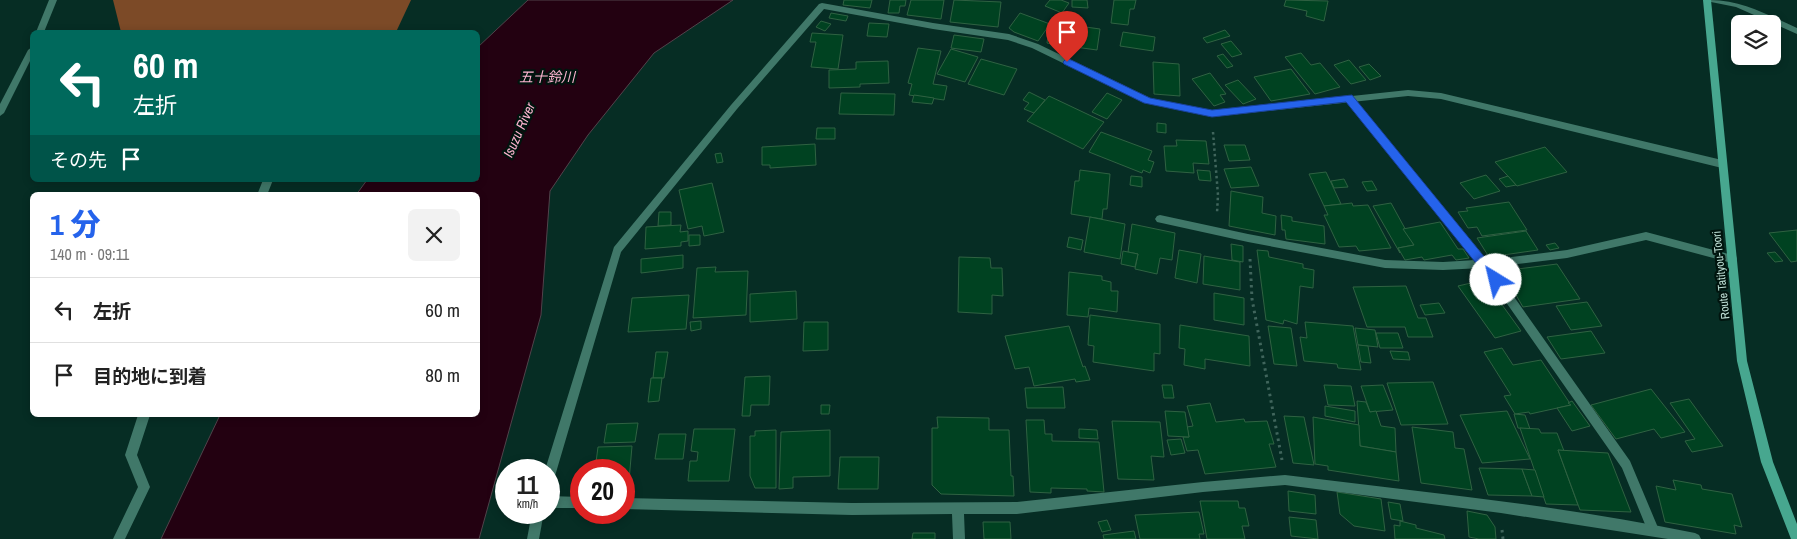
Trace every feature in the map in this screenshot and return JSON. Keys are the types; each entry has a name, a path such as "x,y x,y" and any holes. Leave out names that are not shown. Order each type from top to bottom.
{"main road":[{"name":"Route Tatityou-Toori","path":"1707,0 1742,361 1767,462 1797,539"}],"street":[{"path":"41,30 53,0"},
{"path":"1714,0 1738,5 1797,31"},
{"path":"554,459 617,250 734,107 822,6 933,26 1009,37 1035,46 1148,101 1212,114 1408,93 1441,96 1722,164"},
{"path":"0,113 30,54"},
{"path":"1349,98 1486,264 1626,465 1653,530"},
{"path":"1160,218 1248,238 1385,264 1443,266 1486,264 1567,254 1646,236 1732,259"},
{"path":"119,539 144,487 131,455 143,417"},
{"path":"635,504 852,509 1017,508 1202,487 1285,480 1501,507 1653,530 1695,539"},
{"path":"958,508 959,539"},
{"path":"534,539 536,524"}],"path":[{"path":"1212,114 1218,195 1216,231"},
{"path":"1248,238 1252,299 1285,480"}],"shaded area":[{"path":"113,0 411,0 397,30 120,30"}],"water":[{"name":"五十鈴川","path":"528,0 733,0 654,53 588,135 550,191 541,315 501,459 495,459 495,481 479,539 161,539 219,417 480,417 480,192 358,192 366,182 480,182 480,45"}],"building":[{"path":"844,0 872,0 870,8 843,5"},
{"path":"890,0 906,0 905,6 900,6 899,13 888,13"},
{"path":"911,0 944,0 941,19 907,15"},
{"path":"954,0 1001,2 998,27 950,22"},
{"path":"1050,0 1061,0 1069,3 1062,13 1045,6"},
{"path":"1072,0 1087,0 1088,8 1072,7"},
{"path":"1114,0 1136,0 1134,9 1130,9 1128,25 1111,23"},
{"path":"1286,0 1328,1 1324,21 1306,16 1307,11 1284,6"},
{"path":"831,13 848,16 846,21 829,18"},
{"path":"1020,13 1050,24 1038,41 1014,32 1009,28"},
{"path":"821,21 831,24 825,31 816,27"},
{"path":"1050,22 1100,29 1097,50 1075,47 1074,51 1055,48 1055,45 1047,43"},
{"path":"869,23 889,24 887,37 867,36"},
{"path":"1225,30 1230,36 1207,43 1203,38"},
{"path":"1123,32 1155,37 1153,51 1120,46"},
{"path":"812,33 843,35 838,69 811,67 816,42 810,42"},
{"path":"954,35 984,39 981,52 951,48"},
{"path":"1231,41 1242,54 1232,57 1221,44"},
{"path":"918,48 941,51 933,84 947,86 944,100 909,95 912,84 908,83"},
{"path":"951,49 978,57 965,82 937,74"},
{"path":"1301,53 1311,65 1320,63 1340,87 1315,94 1285,57"},
{"path":"1223,54 1233,66 1227,68 1217,56"},
{"path":"981,59 1017,69 1004,95 968,84"},
{"path":"1349,60 1366,80 1351,84 1334,65"},
{"path":"888,61 889,83 860,84 860,87 829,88 829,70 856,69 856,62"},
{"path":"1153,62 1179,64 1180,96 1154,94"},
{"path":"1369,64 1381,76 1370,80 1359,67"},
{"path":"1291,69 1310,94 1271,101 1254,77"},
{"path":"1210,73 1226,94 1220,95 1225,102 1214,106 1192,79"},
{"path":"1238,80 1256,99 1243,104 1225,85"},
{"path":"1029,92 1045,100 1034,113 1024,109 1029,103 1023,100"},
{"path":"841,93 895,94 894,115 839,114"},
{"path":"1107,93 1122,100 1107,119 1092,112"},
{"path":"914,95 934,98 932,104 912,102"},
{"path":"1049,96 1104,122 1083,149 1027,121"},
{"path":"1157,123 1166,124 1166,133 1157,132"},
{"path":"817,128 835,128 835,139 816,139"},
{"path":"1101,132 1152,151 1148,160 1154,162 1150,173 1143,170 1142,173 1089,152"},
{"path":"1176,140 1206,141 1209,164 1193,163 1194,173 1166,171 1164,146 1177,146"},
{"path":"815,144 816,165 770,168 770,165 762,165 762,147"},
{"path":"1224,145 1245,145 1250,160 1229,161"},
{"path":"1545,147 1567,172 1517,186 1495,162"},
{"path":"721,153 723,162 717,163 715,154"},
{"path":"1251,167 1259,186 1231,188 1224,169"},
{"path":"1080,170 1110,174 1107,209 1103,209 1102,219 1071,214 1075,181 1079,181"},
{"path":"1197,170 1210,171 1211,181 1199,180"},
{"path":"1326,172 1341,204 1324,206 1309,174"},
{"path":"1486,175 1500,191 1474,199 1460,183"},
{"path":"1131,176 1142,177 1142,187 1130,185"},
{"path":"1508,176 1516,185 1506,187 1499,179"},
{"path":"1344,179 1348,187 1334,188 1331,181"},
{"path":"1372,181 1377,190 1367,191 1362,182"},
{"path":"712,183 724,232 704,236 702,226 688,229 679,190"},
{"path":"1231,191 1263,197 1262,213 1276,216 1275,235 1229,226"},
{"path":"1509,202 1527,230 1482,236 1477,227 1468,228 1458,212 1468,211 1466,208"},
{"path":"1352,203 1353,206 1368,205 1391,248 1359,251 1356,246 1339,247 1324,215 1328,215 1324,206"},
{"path":"1391,203 1414,245 1398,248 1400,253 1373,206"},
{"path":"659,212 671,212 671,225 658,226"},
{"path":"1281,215 1292,217 1292,221 1324,226 1325,244 1286,239 1285,230 1282,230"},
{"path":"1090,217 1125,224 1120,259 1084,252"},
{"path":"1440,222 1458,249 1463,249 1469,258 1456,260 1452,255 1424,260 1422,257 1405,260 1398,248 1414,245 1403,229"},
{"path":"1132,224 1175,233 1172,260 1160,258 1157,274 1135,269 1138,254 1128,252"},
{"path":"681,225 680,232 688,231 688,241 681,242 681,246 645,249 646,227"},
{"path":"1797,230 1797,261 1791,262 1769,233"},
{"path":"1526,231 1538,250 1489,257 1477,238"},
{"path":"689,235 700,235 700,245 689,246"},
{"path":"1069,237 1083,240 1081,250 1067,247"},
{"path":"1555,243 1559,248 1550,250 1546,245"},
{"path":"1231,244 1243,246 1243,262 1232,260"},
{"path":"1179,250 1201,254 1197,283 1175,278"},
{"path":"1257,250 1268,251 1269,257 1303,264 1303,268 1314,270 1313,288 1300,286 1297,324 1284,320 1283,324 1266,320"},
{"path":"1123,251 1138,254 1135,267 1121,264"},
{"path":"1775,252 1783,261 1775,262 1767,253"},
{"path":"683,255 683,268 641,273 641,259"},
{"path":"1204,256 1240,262 1240,290 1203,284"},
{"path":"959,257 990,258 991,268 1002,268 1003,296 992,295 992,314 958,312"},
{"path":"1557,264 1580,299 1523,307 1502,271"},
{"path":"716,267 715,272 748,271 746,315 693,318 697,268"},
{"path":"1069,272 1102,276 1102,280 1111,282 1111,291 1118,291 1117,312 1089,308 1088,317 1067,315"},
{"path":"1484,280 1521,331 1495,338 1458,286"},
{"path":"1406,286 1418,318 1426,318 1433,337 1408,337 1405,327 1367,327 1353,287"},
{"path":"796,291 797,319 750,322 750,294"},
{"path":"1214,293 1244,298 1244,325 1214,320"},
{"path":"689,295 686,329 628,332 632,298"},
{"path":"1587,302 1602,326 1571,330 1556,306"},
{"path":"1439,303 1445,313 1425,315 1420,305"},
{"path":"1090,315 1160,324 1160,354 1154,353 1154,371 1093,362 1094,346 1088,345"},
{"path":"701,321 701,329 691,331 690,322"},
{"path":"804,322 828,322 828,350 803,351"},
{"path":"1305,322 1353,326 1361,370 1338,368 1337,364 1304,361 1300,337 1307,338"},
{"path":"1180,325 1249,336 1250,366 1205,359 1205,369 1184,365 1185,349 1179,348"},
{"path":"1069,326 1083,367 1085,366 1090,380 1076,382 1075,379 1034,386 1029,367 1015,369 1005,336"},
{"path":"1268,326 1291,328 1297,366 1274,364"},
{"path":"1355,328 1375,330 1378,347 1358,345"},
{"path":"1591,331 1605,353 1561,359 1547,337"},
{"path":"1376,333 1398,333 1403,348 1380,348"},
{"path":"1358,345 1368,346 1371,363 1361,362"},
{"path":"1502,348 1513,365 1541,360 1571,405 1530,414 1529,412 1515,414 1504,396 1511,395 1484,352"},
{"path":"1390,351 1408,352 1410,360 1393,359"},
{"path":"656,352 668,352 664,378 653,378"},
{"path":"770,376 769,405 751,405 750,416 742,416 745,377"},
{"path":"651,378 662,378 659,401 648,402"},
{"path":"1433,382 1448,424 1401,425 1387,383"},
{"path":"1162,385 1172,385 1174,398 1164,398"},
{"path":"1324,385 1351,386 1355,406 1328,405"},
{"path":"1383,385 1393,410 1370,412 1361,386"},
{"path":"1063,387 1065,408 1027,408 1025,388"},
{"path":"1651,389 1685,432 1661,438 1654,429 1616,439 1591,405"},
{"path":"1689,399 1723,446 1692,452 1685,441 1695,439 1670,403"},
{"path":"1357,401 1366,402 1370,412 1376,411 1381,426 1395,428 1396,452 1360,446"},
{"path":"1572,401 1590,426 1572,431 1557,408 1571,405 1568,403"},
{"path":"1210,403 1216,422 1244,419 1245,422 1267,421 1274,444 1269,444 1276,467 1205,474 1198,450 1187,451 1183,437 1189,437 1187,427 1193,426 1187,406"},
{"path":"821,405 830,405 829,414 821,414"},
{"path":"1325,406 1355,411 1355,422 1325,416"},
{"path":"1165,411 1185,412 1189,437 1168,436"},
{"path":"1507,411 1530,459 1482,463 1460,415"},
{"path":"1514,414 1525,415 1530,429 1518,428"},
{"path":"1284,416 1304,417 1314,465 1293,463"},
{"path":"937,417 989,418 989,430 1009,430 1014,496 941,494 932,485 932,428 938,428"},
{"path":"1313,417 1359,425 1360,446 1396,452 1399,481 1328,470 1328,466 1315,464"},
{"path":"1026,420 1044,420 1045,434 1052,434 1052,441 1099,442 1104,492 1087,491 1087,489 1051,488 1051,493 1030,492"},
{"path":"1112,421 1160,422 1164,457 1151,456 1154,480 1118,479"},
{"path":"638,423 635,442 604,443 607,424"},
{"path":"1412,427 1453,432 1455,448 1464,449 1472,490 1421,483"},
{"path":"1520,428 1539,429 1541,433 1557,433 1564,451 1558,450 1578,505 1546,504"},
{"path":"694,429 735,429 729,481 688,481 690,461 697,461 698,452 691,451"},
{"path":"1079,429 1097,430 1098,439 1079,438"},
{"path":"776,430 776,488 755,488 750,476 750,436 755,436 755,431"},
{"path":"830,430 830,476 793,477 793,488 779,489 781,432"},
{"path":"659,434 686,434 683,459 655,459"},
{"path":"1181,439 1185,453 1171,455 1167,440"},
{"path":"632,446 631,459 596,459 598,447"},
{"path":"1558,450 1608,453 1631,512 1580,510"},
{"path":"840,457 879,457 878,489 838,489"},
{"path":"1479,468 1522,469 1532,496 1488,495"},
{"path":"1522,469 1535,470 1544,497 1532,496"},
{"path":"1673,480 1701,485 1702,489 1732,494 1742,527 1734,525 1736,534 1665,522 1656,486 1676,490"},
{"path":"1288,491 1315,495 1316,514 1289,511"},
{"path":"1337,492 1381,499 1385,531 1354,526 1340,514"},
{"path":"1200,501 1238,501 1239,508 1245,508 1249,526 1242,526 1245,539 1207,539"},
{"path":"1388,502 1400,504 1403,521 1391,519"},
{"path":"1467,511 1487,515 1495,527 1496,539 1469,537"},
{"path":"1199,512 1204,534 1199,534 1200,539 1140,539 1135,515"},
{"path":"1289,517 1316,520 1318,539 1291,536"},
{"path":"1107,520 1111,530 1102,532 1098,522"},
{"path":"1400,521 1416,525 1416,528 1444,535 1445,539 1395,539 1394,525 1400,526"},
{"path":"983,522 1010,522 1011,539 984,539"},
{"path":"1134,531 1136,539 1104,539 1103,535"},
{"path":"913,533 935,533 935,539 912,539"}],"route":[{"path":"1067,62 1148,101 1212,114 1349,98 1486,264 1496,280"}],"water label":[{"name":"Isuzu River","path":"519,130"}]}
